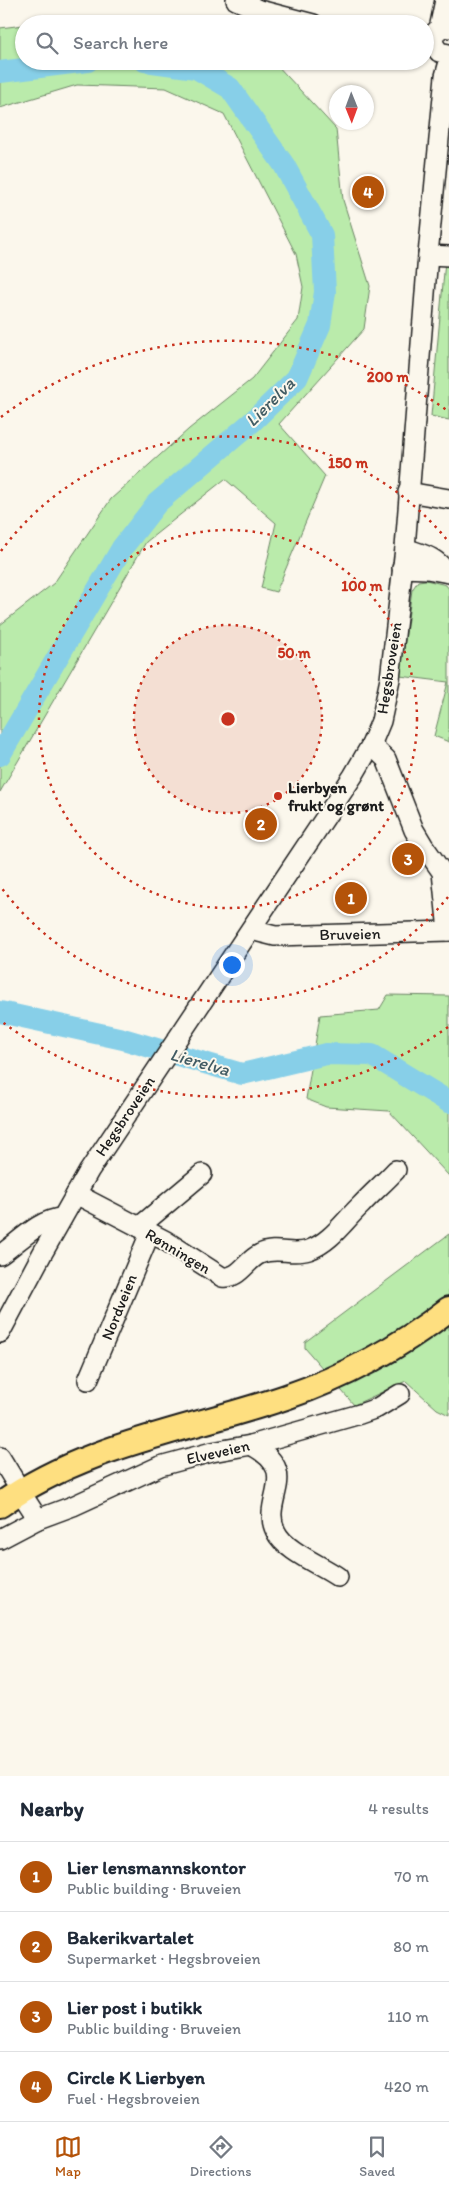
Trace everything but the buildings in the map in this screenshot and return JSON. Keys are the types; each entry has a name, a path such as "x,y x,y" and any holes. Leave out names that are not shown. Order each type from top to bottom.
{"main road":[{"path":"0,1505 40,1480 82,1460 146,1438 286,1397 323,1384 368,1362 395,1346 449,1309"}],"street":[{"path":"236,0 258,10 278,15"},
{"name":"Hegsbroveien","path":"0,1333 76,1194 142,1091 352,776 371,745 385,708 404,548 428,255 444,131 439,46 445,0"},
{"path":"428,255 449,256"},
{"path":"408,492 449,499"},
{"path":"404,548 429,556 440,563 447,572"},
{"path":"402,568 447,572"},
{"path":"371,745 386,759 414,830 422,846 442,872 449,932"},
{"name":"Bruveien","path":"251,930 275,936 449,932"},
{"name":"Rønningen","path":"76,1194 144,1230 222,1277 230,1278 257,1255 265,1252 278,1249 299,1253 317,1247 338,1230 396,1170"},
{"path":"144,1230 202,1174"},
{"path":"0,1254 52,1218 62,1218"},
{"name":"Nordveien","path":"88,1380 144,1230"},
{"name":"Elveveien","path":"0,1539 38,1519 73,1506 160,1466 212,1452 251,1445 377,1408 400,1394"},
{"path":"251,1445 269,1457 277,1473 278,1484 273,1508 276,1533 290,1547 338,1577"},
{"path":"0,1457 14,1480"},
{"path":"27,1502 38,1519"}],"green space":[{"path":"15,26 15,70 281,70 329,121 329,130 336,130 343,200 370,286 364,329 279,424 325,476 276,592 261,588 276,523 225,479 146,542 0,792 0,625 54,583 111,499 189,429 252,379 298,320 303,287 296,254 224,114 166,88 77,85 0,108 0,28"},
{"path":"445,261 449,262 449,420 431,416"},
{"path":"426,580 446,585 449,589 449,742 434,736 448,682 400,676 412,590 418,581"},
{"path":"388,995 449,996 449,1176 389,1111 326,1107 306,1099 320,1015 379,1010"},
{"path":"449,1234 449,1415 437,1409 406,1381 354,1405 305,1348 305,1342"}],"waterway":[{"name":"Lierelva","path":"0,72 16,70"},
{"name":"Lierelva","path":"0,755 122,548 157,503 252,422 297,378 320,325 325,292 322,235 284,165 230,88 199,70"},
{"name":"Lierelva","path":"0,1012 123,1039 242,1074 326,1054 372,1055 449,1102"}],"place":[{"name":"Circle K Lierbyen","path":"368,192"},
{"name":"Lierbyen frukt og grønt","path":"278,796"},
{"name":"Bakerikvartalet","path":"261,824"},
{"name":"Lier post i butikk","path":"408,859"},
{"name":"Lier lensmannskontor","path":"351,898"}]}
